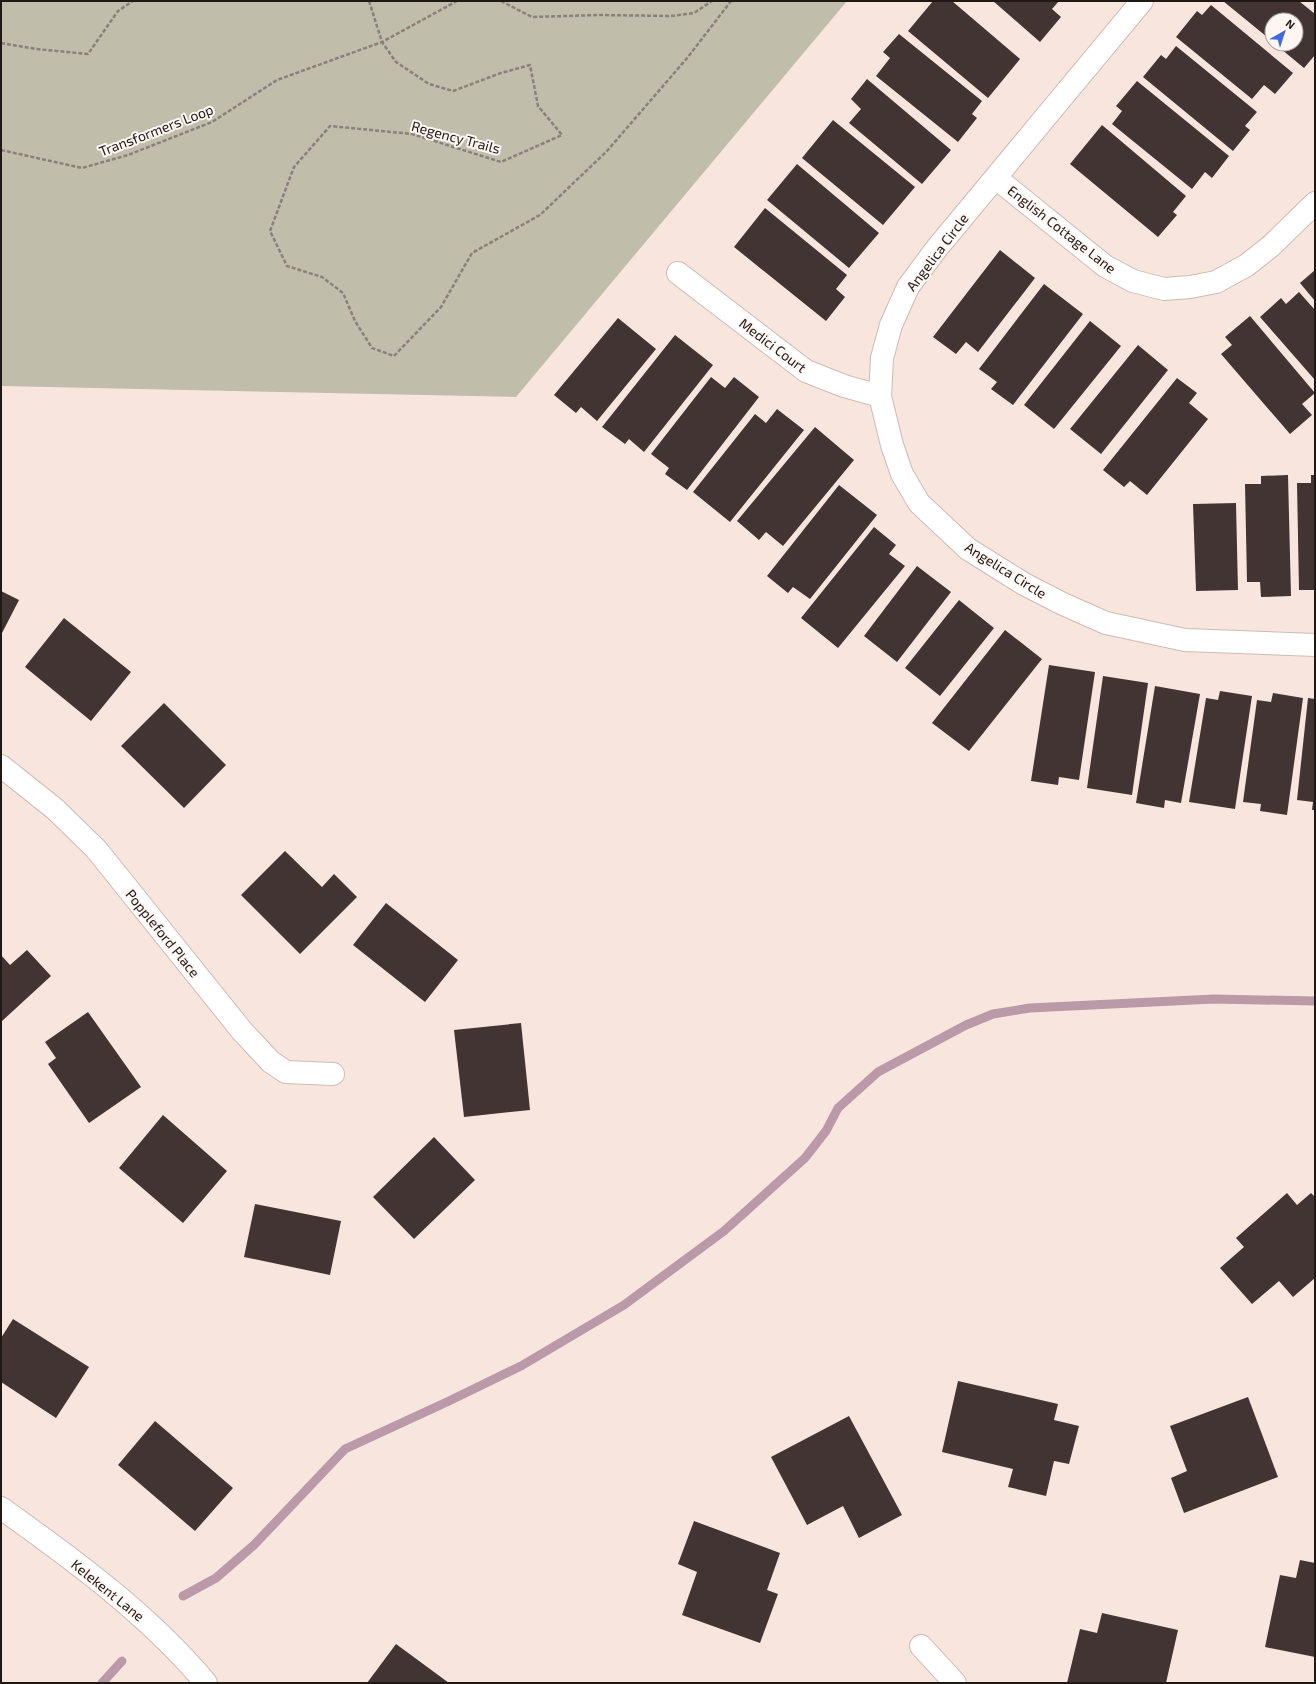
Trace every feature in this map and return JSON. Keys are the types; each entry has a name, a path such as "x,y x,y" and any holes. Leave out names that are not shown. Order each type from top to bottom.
{"street":[{"name":"Angelica Circle","path":"1142,1 937,248 908,287 891,325 882,358 880,396 892,445 902,474 920,503 968,549 1024,584 1063,604 1106,623 1185,640 1315,645"},
{"name":"English Cottage Lane","path":"996,178 1105,266 1133,281 1164,289 1190,287 1216,282 1248,265 1271,246 1315,203"},
{"name":"Medici Court","path":"678,273 806,371 844,386 880,396"},
{"name":"Poppleford Place","path":"1,766 55,809 96,849 242,1031 270,1062 286,1072 333,1074"},
{"name":"Kelekent Lane","path":"1,1508 76,1563 136,1612 169,1642 206,1683"},
{"path":"921,1646 955,1683"}],"path":[{"path":"1,43 36,49 88,54 118,11 133,1"},
{"path":"369,1 382,42 457,1"},
{"path":"501,1 532,17 599,15 671,16 694,14 712,1"},
{"name":"Regency Trails","path":"382,42 396,62 430,84 453,91 501,73 530,65 538,106 562,135 501,162 412,134 330,126 294,167 270,231 287,266 322,277 343,293 355,321 372,348 394,356 441,307 472,253 540,215 607,151 688,57 731,1"},
{"name":"Transformers Loop","path":"1,150 82,168 120,157 212,122 277,80 382,42"}],"shaded area":[{"path":"1,1 847,1 516,397 1,386"}],"building":[{"path":"933,1 952,1 1020,59 988,98 908,31"},
{"path":"993,1 1059,1 1052,9 1061,17 1040,42"},
{"path":"1223,1 1299,1 1315,14 1315,55 1304,68 1285,52 1304,52 1304,12 1264,12 1264,34"},
{"path":"1211,5 1264,49 1264,52 1268,52 1293,73 1275,94 1264,85 1252,99 1176,37 1197,11 1202,15"},
{"path":"899,34 982,101 972,114 977,118 958,142 876,76 890,58 883,52"},
{"path":"1176,46 1257,112 1245,126 1250,130 1233,151 1143,77 1161,55 1166,59"},
{"path":"867,79 951,150 922,184 849,123 861,109 851,99"},
{"path":"1137,81 1229,156 1212,178 1205,172 1192,189 1112,124 1122,111 1116,106"},
{"path":"833,120 915,187 883,225 802,158"},
{"path":"1102,125 1186,196 1173,212 1177,215 1158,237 1070,164"},
{"path":"797,164 879,233 849,268 767,200"},
{"path":"765,208 847,275 836,289 845,297 826,321 734,247"},
{"path":"1000,250 1035,278 978,352 966,342 956,354 933,337"},
{"path":"1315,270 1315,301 1300,283"},
{"path":"1044,284 1083,314 1013,405 991,389 997,382 979,369"},
{"path":"1299,292 1315,310 1315,380 1260,317 1281,298 1286,304"},
{"path":"1250,316 1315,393 1302,404 1312,415 1290,434 1221,354 1232,345 1225,337"},
{"path":"618,318 656,349 597,421 581,407 576,413 554,395"},
{"path":"1090,321 1121,346 1054,429 1024,405"},
{"path":"675,335 713,365 644,452 629,439 625,444 602,427"},
{"path":"1138,345 1168,370 1101,454 1070,429"},
{"path":"711,377 725,388 734,377 759,397 687,490 665,474 669,468 651,454"},
{"path":"1177,378 1197,393 1189,403 1208,419 1147,495 1130,481 1124,487 1103,470"},
{"path":"777,409 804,430 730,522 693,492 755,414 766,423"},
{"path":"815,427 854,460 783,546 766,532 759,540 737,521"},
{"path":"1288,475 1291,596 1261,597 1260,582 1247,582 1245,484 1261,484 1261,476"},
{"path":"1311,475 1315,475 1315,590 1299,590 1297,483 1311,483"},
{"path":"839,485 877,515 810,599 793,587 788,593 767,576"},
{"path":"1236,503 1238,590 1196,591 1193,504"},
{"path":"874,527 896,545 889,554 905,566 838,648 801,618"},
{"path":"917,566 951,592 897,662 864,636"},
{"path":"1,591 19,600 1,635"},
{"path":"959,600 994,628 940,696 905,668"},
{"path":"64,618 131,672 91,721 25,667"},
{"path":"1005,630 1042,659 969,751 932,723"},
{"path":"1049,665 1095,672 1079,780 1059,777 1058,785 1031,781"},
{"path":"1103,676 1148,683 1132,795 1087,788"},
{"path":"1155,686 1200,694 1181,803 1165,800 1164,808 1136,803"},
{"path":"1220,691 1252,696 1235,809 1189,802 1206,698 1218,700"},
{"path":"1273,693 1303,698 1287,815 1260,811 1261,804 1243,802 1257,700 1271,702"},
{"path":"1308,698 1315,699 1315,810 1312,810 1313,802 1297,800"},
{"path":"164,703 226,765 184,808 121,746"},
{"path":"285,851 322,887 334,874 357,897 300,954 241,895"},
{"path":"386,903 458,960 425,1002 353,945"},
{"path":"27,950 51,976 1,1022 1,955 10,965"},
{"path":"88,1012 141,1087 89,1123 48,1064 56,1058 45,1042"},
{"path":"521,1023 530,1110 464,1117 454,1030"},
{"path":"163,1115 227,1171 183,1223 119,1168"},
{"path":"434,1137 475,1180 414,1239 373,1197"},
{"path":"1287,1193 1297,1205 1311,1193 1315,1197 1315,1278 1293,1297 1279,1281 1252,1304 1220,1268 1244,1247 1236,1238"},
{"path":"255,1204 341,1221 330,1275 244,1257"},
{"path":"13,1319 89,1367 56,1418 1,1382 1,1338"},
{"path":"958,1381 1058,1404 1054,1420 1079,1426 1069,1464 1054,1461 1046,1496 1008,1487 1013,1469 942,1452"},
{"path":"1248,1397 1278,1477 1184,1513 1171,1478 1187,1471 1170,1426"},
{"path":"849,1416 902,1515 859,1538 843,1506 807,1525 771,1457"},
{"path":"155,1421 233,1488 195,1531 118,1465"},
{"path":"694,1521 780,1553 767,1590 778,1594 760,1643 682,1615 697,1572 678,1564"},
{"path":"1300,1560 1315,1563 1315,1657 1265,1647 1280,1575 1296,1578"},
{"path":"1102,1613 1178,1630 1166,1683 1067,1683 1080,1629 1097,1633"},
{"path":"396,1644 449,1683 367,1683"}],"waterway":[{"path":"183,1596 216,1578 254,1545 345,1449 521,1366 624,1305 724,1231 805,1158 826,1131 838,1108 878,1072 966,1025 993,1014 1030,1008 1214,999 1315,1001"},
{"path":"102,1683 122,1661"}]}
